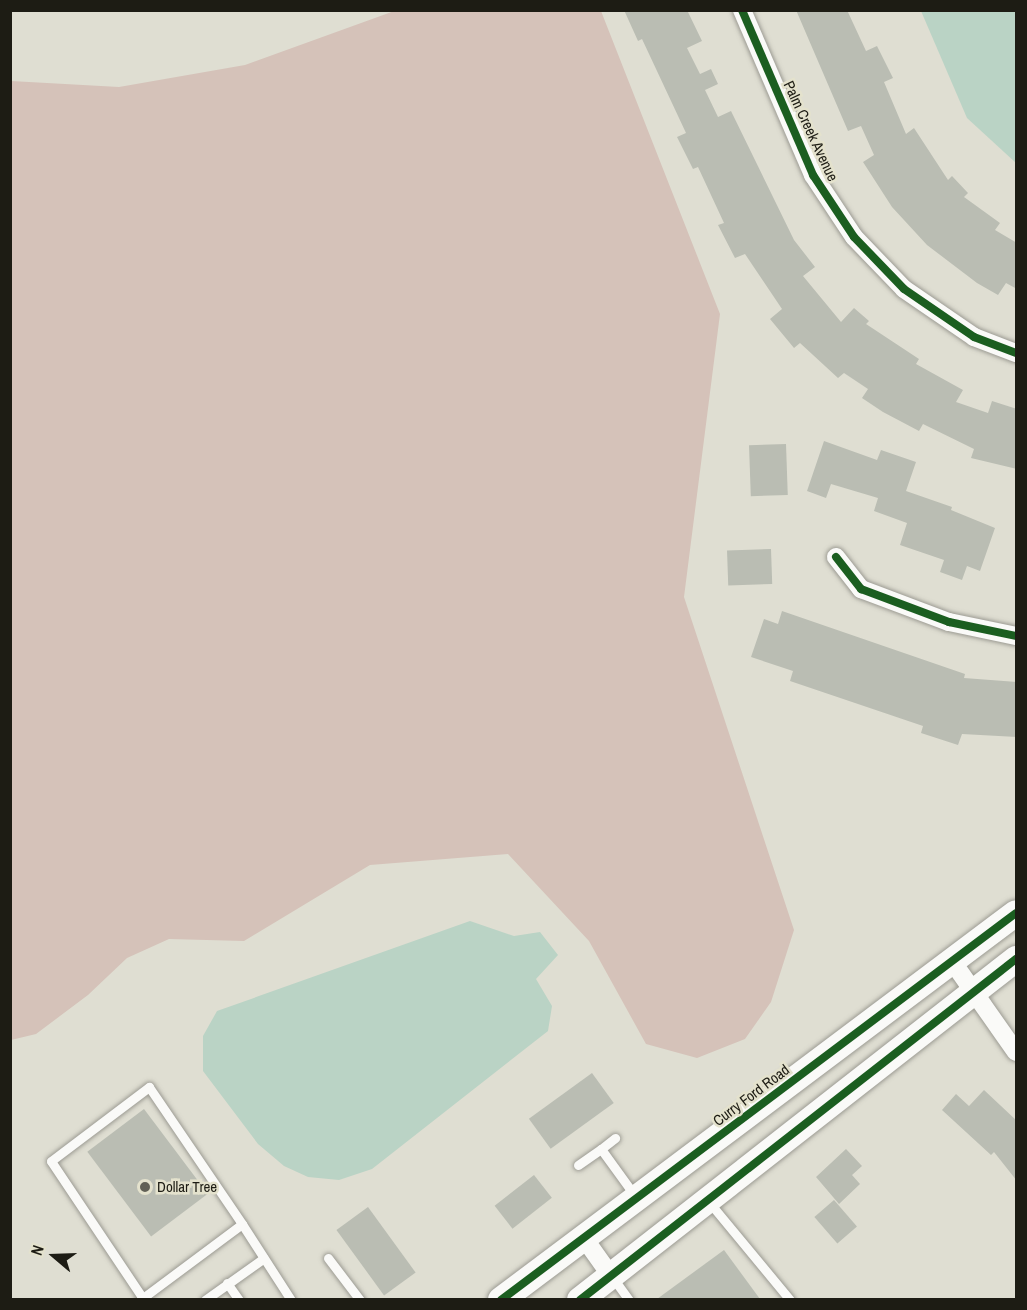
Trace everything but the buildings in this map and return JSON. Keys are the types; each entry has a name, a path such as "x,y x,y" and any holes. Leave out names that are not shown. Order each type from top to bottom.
{"street":[{"name":"Palm Creek Avenue","path":"742,10 813,175 854,237 904,289 974,338 1017,353"},
{"path":"836,557 861,589 949,622 1017,636"},
{"name":"Curry Ford Road","path":"501,1299 1017,913"},
{"path":"580,1299 1017,959"},
{"path":"952,961 1017,1052"},
{"path":"584,1238 611,1276"}],"lane":[{"path":"242,1224 142,1299 51,1161 149,1087 242,1224 291,1299"},
{"path":"578,1165 615,1138"},
{"path":"601,1149 636,1198"},
{"path":"708,1200 790,1299"},
{"path":"206,1299 264,1258"},
{"path":"328,1258 360,1299"},
{"path":"611,1276 629,1299"},
{"path":"227,1283 239,1299"}],"shaded area":[{"path":"397,10 601,11 720,314 684,597 794,930 771,1002 745,1039 697,1058 646,1044 589,941 508,854 370,865 244,941 169,939 127,958 88,995 36,1034 11,1040 11,81 119,87 245,65"},
{"path":"921,11 1016,11 1016,163 967,118"},
{"path":"470,921 514,936 540,932 558,955 536,979 552,1006 548,1031 372,1169 339,1180 308,1177 284,1166 258,1144 203,1071 203,1036 217,1011"}],"cycle path":[{"path":"742,10 813,175 854,237 904,289 974,337 1016,353"},
{"path":"836,557 861,589 949,622 1016,636"},
{"path":"501,1300 1016,913"},
{"path":"580,1300 1016,959"}],"place":[{"name":"Dollar Tree","path":"145,1187"}]}
